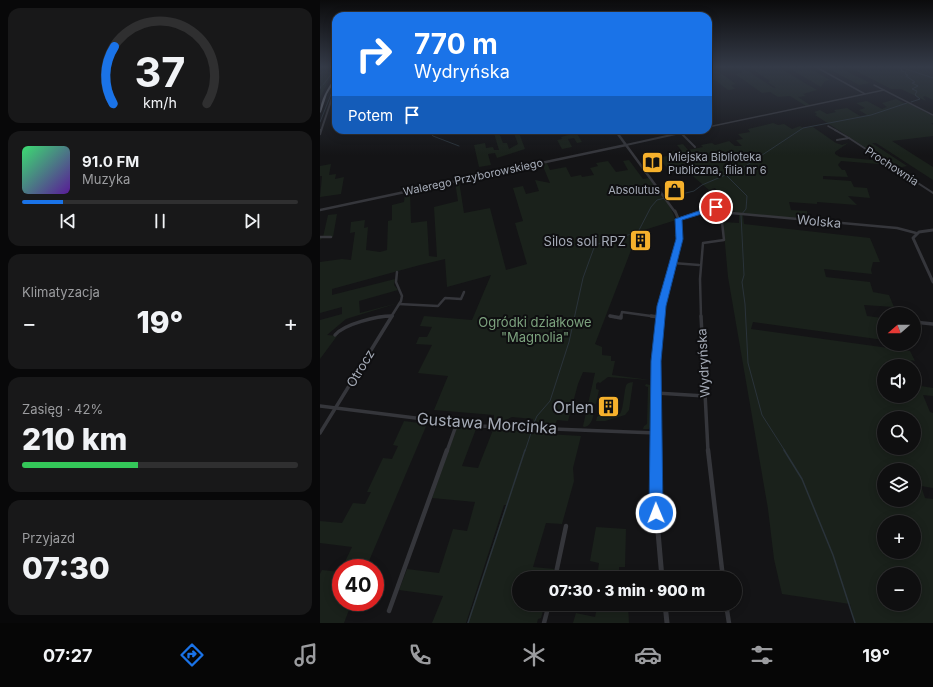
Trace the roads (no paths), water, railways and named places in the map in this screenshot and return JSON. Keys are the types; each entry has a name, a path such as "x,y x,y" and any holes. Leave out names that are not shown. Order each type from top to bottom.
{"highway":[{"path":"320,112 325,96"}],"street":[{"path":"712,126 855,96"},
{"path":"896,96 933,115"},
{"path":"320,134 332,98"},
{"name":"Prochownia","path":"828,126 850,138 933,193"},
{"path":"618,134 675,211 678,219 680,237 659,317 656,352 656,513 661,571"},
{"path":"626,144 675,134"},
{"path":"681,134 695,147"},
{"path":"837,140 850,138"},
{"name":"Walerego Przyborowskiego","path":"320,210 626,144"},
{"path":"678,219 714,207 720,212"},
{"name":"Wolska","path":"720,212 897,228 916,233"},
{"name":"Wydryńska","path":"720,212 724,240 703,243 700,265 704,396 721,571"},
{"path":"933,230 916,233 914,237 914,242 933,282"},
{"path":"320,237 331,237"},
{"path":"673,263 700,265"},
{"path":"396,272 396,282 402,296 400,302 438,306 445,298 461,298 464,292"},
{"name":"Otrocz","path":"320,433 400,302"},
{"path":"610,316 621,318 622,312 659,317"},
{"path":"335,335 340,329 382,316 392,316"},
{"path":"921,323 933,324"},
{"path":"656,393 704,396"},
{"name":"Gustawa Morcinka","path":"320,406 484,426 656,433"},
{"path":"389,611 458,423"},
{"path":"556,571 566,526"},
{"path":"544,623 548,611"},
{"path":"666,611 667,623"},
{"path":"727,611 729,623"}],"waterway":[{"path":"320,122 330,96"},
{"path":"911,102 920,99 916,96"},
{"path":"533,425 537,416 550,401 569,342 583,278 595,245 638,232 651,207 657,200 694,191 702,185 744,167 803,128 871,115 907,103"},
{"path":"431,134 459,146"},
{"path":"726,175 747,196 746,209 741,215 744,275 742,282 745,304 748,363 762,415 785,451"},
{"path":"525,451 531,433"},
{"path":"468,623 525,450"},
{"path":"784,450 802,479 833,555 855,623"}],"place":[{"name":"Miejska Biblioteka Publiczna, filia nr 6","path":"653,163"},
{"name":"Absolutus","path":"675,190"},
{"name":"Silos soli RPZ","path":"641,241"},
{"name":"Orlen","path":"609,407"}],"park label":[{"name":"Ogródki działkowe \"Magnolia\"","path":"535,330"}]}
